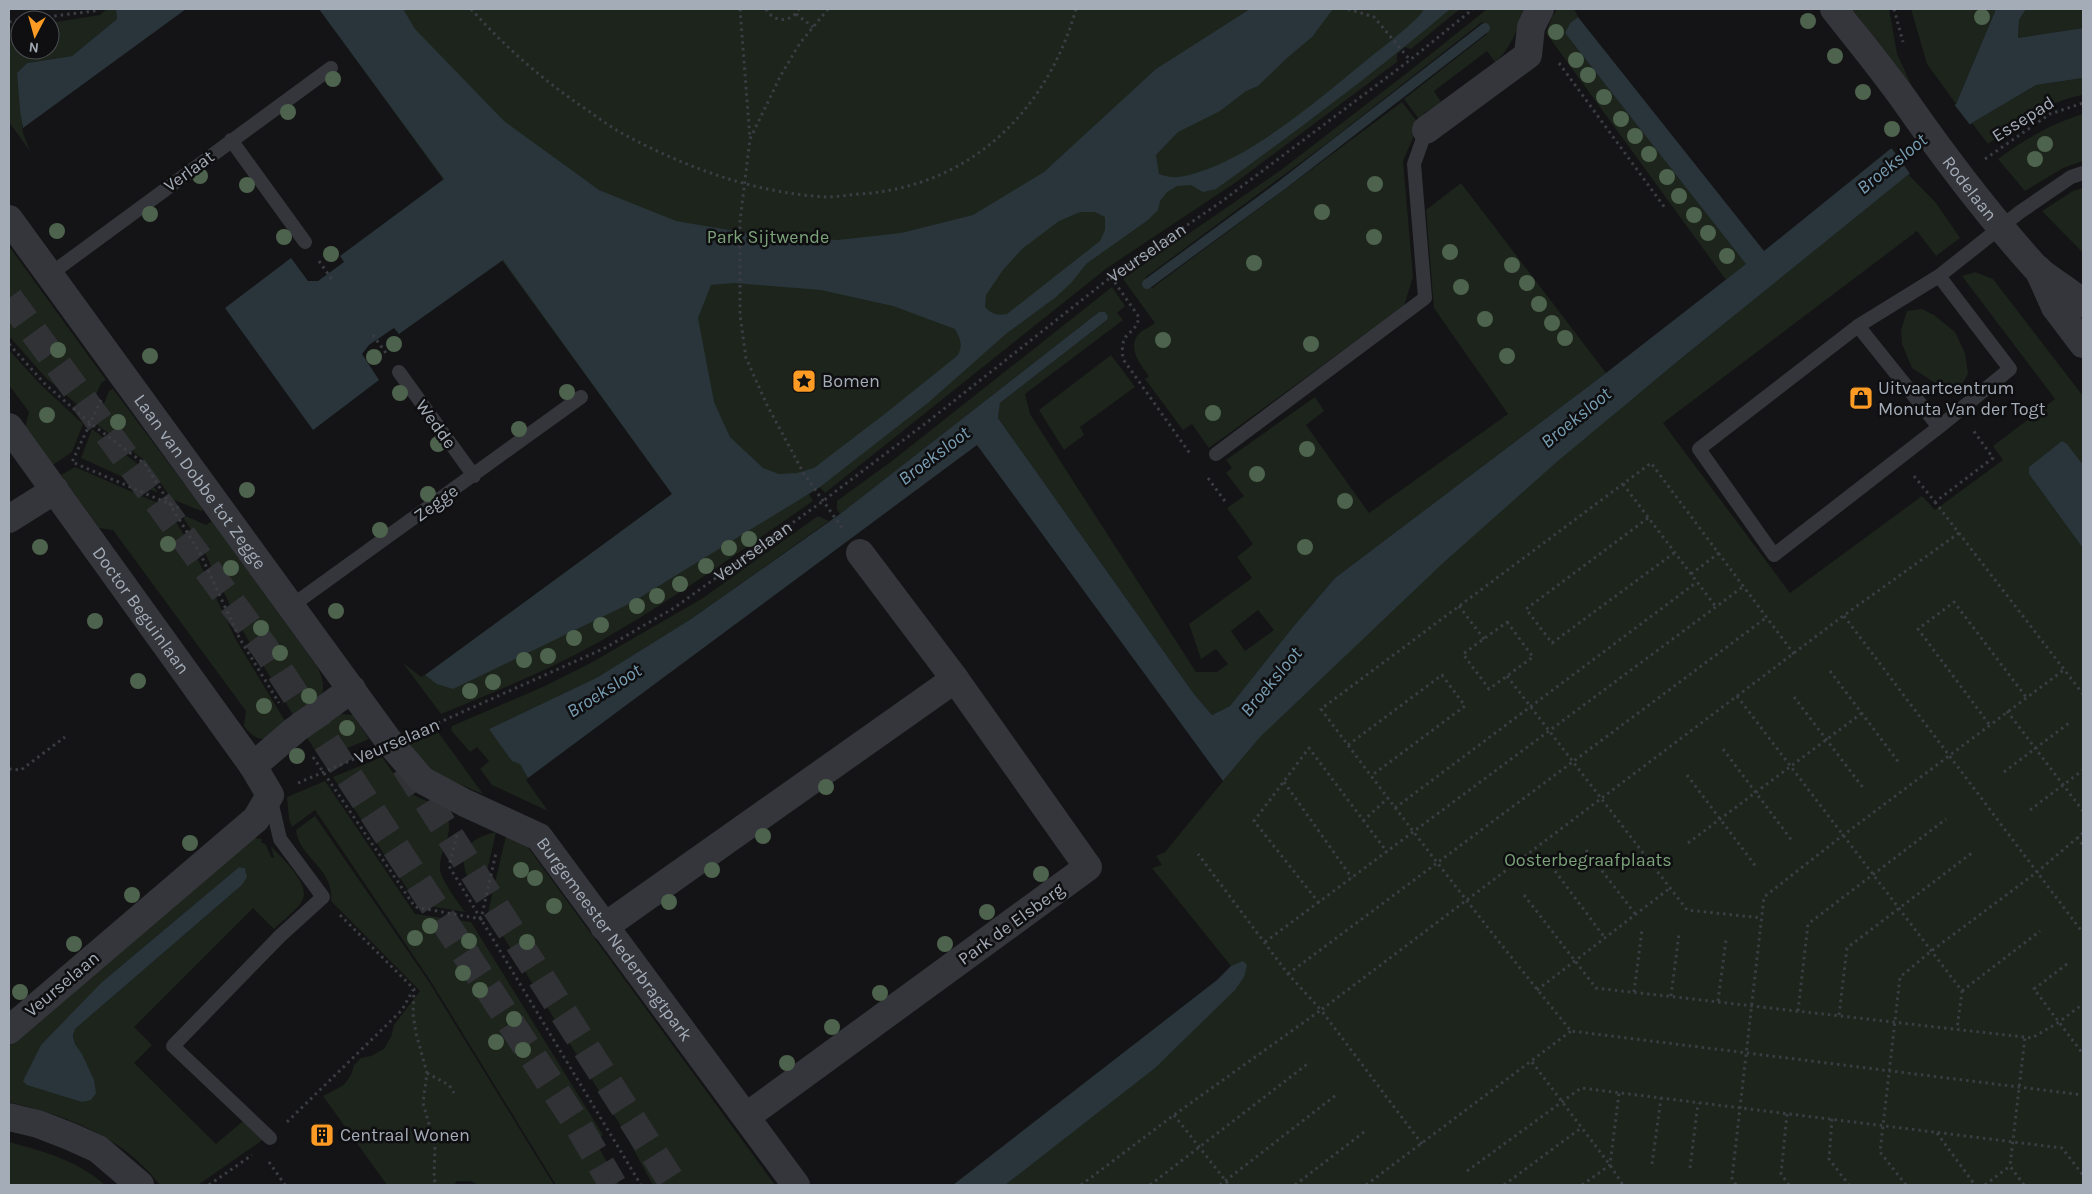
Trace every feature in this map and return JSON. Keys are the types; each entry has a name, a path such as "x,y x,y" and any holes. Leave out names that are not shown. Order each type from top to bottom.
{"street":[{"name":"Rodelaan","path":"1834,9 1908,105 1951,166 2000,228 2038,269 2073,293 2083,304"},
{"path":"1426,130 1528,55 1536,18"},
{"name":"Laan van Dobbe tot Zegge","path":"9,220 219,505 290,607 391,744"},
{"name":"Rodelaan","path":"2038,269 2054,307 2083,344"},
{"name":"Doctor Beguinlaan","path":"9,427 253,766 270,795"},
{"path":"9,519 55,490"},
{"name":"Park de Elsberg","path":"747,1116 1088,867 955,679 860,553"},
{"path":"604,927 955,679"},
{"path":"253,766 295,730 352,690"},
{"name":"Burgemeester Nederbragtpark","path":"391,744 422,780 465,803 539,837 604,927 747,1116 796,1185"},
{"name":"Veurselaan","path":"9,1030 256,819 270,795"},
{"path":"9,1117 46,1127 98,1149 140,1185"}],"lane":[{"name":"Verlaat","path":"49,275 331,68"},
{"path":"1216,454 1425,298 1414,164 1426,130"},
{"path":"231,140 305,242"},
{"path":"1939,276 2010,369 1940,427 1774,555 1699,449 1858,326 1939,276 2020,212 2071,177 2083,173"},
{"path":"1858,326 1940,427"},
{"name":"Wedde","path":"399,372 474,476"},
{"name":"Zegge","path":"290,607 581,397"},
{"path":"270,795 280,839 323,897 280,936 173,1046 270,1138"}],"path":[{"path":"60,16 94,12 98,9"},
{"path":"472,9 497,37 529,67 565,95 624,134 709,173 744,184 827,197 900,189 928,181 964,163 994,143 1020,116 1042,84 1061,52 1076,9"},
{"path":"740,9 750,139 740,221 740,315 746,358 792,454 830,512"},
{"path":"766,9 771,15 781,20 791,18 799,9"},
{"path":"750,139 781,75 800,43 828,9"},
{"path":"1348,9 1374,17 1410,60"},
{"name":"Veurselaan","path":"270,795 391,744 605,648 674,608 823,502 1111,276 1221,202 1410,60 1473,9"},
{"path":"796,14 813,27"},
{"path":"1536,18 1665,208"},
{"name":"Essepad","path":"1980,163 2050,114 2083,103"},
{"path":"323,267 333,281"},
{"path":"1111,276 1140,318 1138,325 1126,334 1122,347 1123,360 1193,457"},
{"path":"373,335 378,343"},
{"path":"9,344 45,384 90,423 145,464 200,553 240,639 295,730 416,907 481,919"},
{"path":"123,374 108,385 72,462 201,518 219,505"},
{"path":"1936,502 1993,458 1959,411"},
{"path":"1794,654 1651,463 1321,709 1437,864 1468,899 1571,1032 2083,1095"},
{"path":"1204,473 1226,504"},
{"path":"1918,480 2083,694"},
{"path":"1623,484 1716,607"},
{"path":"1648,518 1526,609 1552,643 1674,552"},
{"path":"1081,1185 1174,1115 1321,1010 1844,616 1959,533"},
{"path":"1691,574 1719,553"},
{"path":"1395,808 1697,582"},
{"path":"1265,942 1744,586"},
{"path":"1989,724 1918,629 1954,602 2026,697"},
{"path":"1459,606 1484,639"},
{"path":"1844,616 2083,933"},
{"path":"1288,974 1767,618"},
{"path":"1507,622 1533,657 1507,676 1489,689 1463,654 1507,622"},
{"path":"1736,1185 1732,1178 1764,897 1989,724 2065,669"},
{"path":"1830,671 1900,764"},
{"path":"1348,745 1442,675 1465,706 1371,776"},
{"path":"1507,676 1687,910 1762,918"},
{"path":"1737,696 1897,909 1962,992"},
{"path":"1794,697 1864,789"},
{"path":"2007,711 2083,811"},
{"path":"1688,843 1862,713"},
{"path":"2004,772 2069,723"},
{"path":"9,769 21,770 64,738"},
{"path":"1319,903 1254,821 1309,748 1386,852"},
{"path":"1722,749 1793,842"},
{"path":"2030,810 2083,770"},
{"path":"1687,775 1757,868"},
{"path":"1284,782 1352,878"},
{"path":"1363,820 1388,798"},
{"path":"465,803 450,866 641,1185"},
{"path":"1798,1011 1808,924 1871,874 1946,819"},
{"path":"481,919 504,822"},
{"path":"1906,1185 1880,1152 1900,977 1930,952 2037,872 2083,832"},
{"path":"2077,837 2083,845"},
{"path":"1586,850 1636,915"},
{"path":"1839,1015 1847,948 1973,852"},
{"path":"1198,854 1288,974 1321,1010 1422,1144"},
{"path":"1554,871 1605,938"},
{"path":"1537,990 1670,888"},
{"path":"1524,895 1596,988 2032,1038 2059,1022 2083,1004"},
{"path":"323,897 414,989 414,1024 428,1073 423,1103 435,1145 436,1185"},
{"path":"1634,992 1642,930"},
{"path":"1957,1029 1962,992 2040,931"},
{"path":"1671,996 1679,934"},
{"path":"1718,1002 1726,940"},
{"path":"2066,964 2034,989 2083,1054"},
{"path":"209,1185 260,1149 402,1010 414,989"},
{"path":"1366,1185 1571,1032"},
{"path":"2024,1185 2010,1166 2025,1037"},
{"path":"1150,1185 1310,1062"},
{"path":"1532,1062 1623,1185"},
{"path":"428,1073 449,1085 454,1093"},
{"path":"1467,1171 1581,1088 2062,1148 2083,1175"},
{"path":"1582,1185 1610,1165 1619,1094"},
{"path":"1220,1185 1336,1095"},
{"path":"1652,1164 1661,1098"},
{"path":"1690,1168 1698,1103"},
{"path":"1786,1114 1780,1174 1789,1185"},
{"path":"1174,1115 1229,1185"},
{"path":"1832,1119 1829,1159 1849,1185"},
{"path":"1504,1185 1581,1128"},
{"path":"1295,1185 1364,1132"},
{"path":"1936,1133 1975,1185"},
{"path":"260,1149 285,1185"},
{"path":"1985,1185 2010,1166"}],"green space":[{"path":"107,9 116,9 117,19 72,56 60,58 60,21 100,15"},
{"name":"Park Sijtwende","path":"319,9 1460,9 1411,49 1405,47 1397,54 1397,62 1235,183 1107,268 825,493 820,487 809,494 813,501 680,593 625,627 540,672 441,714 403,663 421,677 425,675 672,494"},
{"path":"1487,9 1525,9 1513,37 1501,56 1495,62 1487,51 1434,91 1441,102 1423,114 1426,119 1422,123 1404,99 1487,34 1488,25 1482,22 1330,141 1146,277 1144,283 1152,288 1402,102 1419,124 1403,161 1413,277 1404,306 1209,448 1192,424 1183,430 1145,379 1149,376 1136,357 1134,345 1138,335 1155,323 1123,279 1281,170"},
{"path":"1557,9 1574,9 1578,17 1570,23 1565,33 1747,264 1726,280 1546,33"},
{"path":"1852,9 1889,9 1897,54 1912,86"},
{"path":"1911,9 1996,9 1956,104 1927,64"},
{"path":"2026,9 2083,9 2083,28 2018,38 2019,20"},
{"path":"9,29 10,60 46,60 27,63 17,73 23,133 30,151 9,122"},
{"path":"2083,78 2083,95 2057,102 2045,108 2021,121 1988,144 1972,123 2036,85"},
{"path":"2083,114 2083,161 2063,168 2025,191 1998,159 2039,133 2060,122"},
{"name":"Oosterbegraafplaats","path":"1908,174 1936,203 1960,238 1936,256 1917,231 1663,423 1790,593 1922,496 1935,510 2003,460 1993,446 2055,399 1962,276 1975,272 1993,279 2083,396 2083,1185 958,1185 1218,982 1236,964 1231,966 1152,868 1162,865 1156,856 1165,852 1247,752 1281,693 1636,387 1640,392"},
{"path":"1461,183 1606,373 1335,578 1230,706 1212,715 1194,694 998,418 1000,403 1107,320 1105,312 1099,312 840,514 837,510 837,501 892,461 1112,287 1125,306 1117,313 1123,320 1025,394 1030,414 1196,672 1217,672 1228,664 1216,649 1201,659 1189,624 1252,578 1237,557 1253,544 1227,508 1244,496 1226,473 1232,468 1226,460 1315,397 1324,411 1306,425 1369,513 1508,414 1434,308 1426,210","holes":["1258,610 1274,630 1245,651 1231,631"]},
{"path":"2083,188 2083,253 2042,211 2073,191"},
{"path":"9,246 106,380 101,383 88,414 46,378 9,336"},
{"path":"1922,309 1934,315 1955,332 1965,353 1968,374 1962,384 1952,388 1938,385 1912,368 1902,344 1901,330 1907,311"},
{"path":"9,350 41,385 83,424 72,452 53,465 25,427 29,412 9,385"},
{"path":"1111,355 1135,387 1080,427 1084,435 1064,450 1039,410"},
{"path":"113,389 203,509 201,511 172,499 144,460 96,424 109,391"},
{"path":"92,429 138,464 158,493 81,458"},
{"path":"75,467 167,507 195,553 236,640 288,726 270,737 260,739 250,733 244,726 246,711 113,530 99,528 61,475"},
{"path":"181,514 206,525 212,521 318,668 323,686 320,699 296,720 241,628 203,549"},
{"path":"818,516 829,521 691,619 598,677 489,729 520,763 528,778 526,780 548,811 492,785 480,769 489,761 477,747 470,752 451,730 452,726 545,686 589,664 703,598"},
{"path":"340,714 353,715 369,739 321,759 307,738"},
{"path":"438,732 483,794 432,773 409,744"},
{"path":"382,757 409,792 434,804 446,814 449,832 440,868 443,878 465,912 416,902 333,777"},
{"path":"325,781 415,914 471,922 603,1135 595,1141 620,1185 556,1185 430,980 315,810 292,827 289,819 287,797"},
{"path":"315,816 429,982 554,1185 478,1185 471,1181 457,1181 454,1185 387,1185 323,1096 344,1085 351,1075 354,1065 361,1058 371,1056 384,1049 391,1037 394,1025 420,991 331,901 331,890 328,880 303,848 296,830"},
{"path":"496,832 480,902 468,879 464,859 471,843"},
{"path":"506,836 527,846 775,1185 653,1185 619,1123 488,912"},
{"path":"250,837 262,839 261,842 266,845 271,857 274,858 271,846 299,879 304,894 302,901 274,929 253,908 134,1027 152,1045 134,1063 216,1144 243,1121 264,1139 198,1185 160,1185 129,1153 92,1130 52,1114 9,1102 9,1046","holes":["239,867 245,868 246,877 242,885 75,1029 74,1042 82,1054 23,1081 102,982"]},
{"path":"9,1142 47,1153 72,1163 84,1169 105,1185 9,1185"}],"water":[{"path":"116,9 186,9 23,128 17,73 27,63 60,60 60,58 72,56 117,19"},
{"path":"319,9 403,9 415,29 504,121 599,190 676,221 758,235 838,240 901,233 973,215 1044,172 1156,69 1250,9 1333,9 1312,37 1258,86 1246,91 1220,111 1178,132 1156,155 1159,174 1176,177 1202,171 1253,146 1303,112 1407,27 1424,9 1450,9 1364,79 1216,189 1203,192 1191,185 1177,186 1167,192 1160,201 1158,210 1148,220 1086,264 1072,282 1056,297 1007,333 929,402 820,487 631,603 453,689 437,684 425,675 672,494 503,260 399,334 394,328 369,345 362,354 379,380 313,430 225,308 291,258 308,281 318,281 344,262 340,256 444,179","holes":["1080,212 1095,212 1105,217 1105,230 1100,241 1007,314 995,314 985,307 986,295 1003,270 1022,249 1059,221","734,283 821,290 893,306 955,329 960,339 960,349 957,356 814,468 797,473 779,474 763,468 730,437 714,402 698,318 711,285"]},
{"name":"Broeksloot","path":"1996,9 2026,9 2019,20 2018,38 2083,28 2083,78 2036,85 1972,123 1678,361 1559,460 1443,563 1260,737 1223,781 977,445 528,778 520,764 512,761 489,729 598,677 691,619 840,514 1099,312 1105,312 1108,316 1107,320 1000,403 998,418 1194,694 1212,715 1230,706 1335,578 1606,373 1746,264 1565,33 1570,23 1578,17 1764,251 1889,150 1956,104"},
{"path":"2062,441 2067,444 2083,465 2083,548 2029,474 2029,467"},
{"path":"239,867 245,868 247,877 242,885 75,1029 73,1036 75,1044 82,1054 94,1080 96,1093 91,1100 82,1102 27,1085 23,1081 41,1045 102,982"},
{"path":"1243,961 1247,965 1244,977 1235,990 1155,1068 1005,1185 953,1185 1217,980 1231,966"}],"pier":[{"path":"1953,103 1971,126 1911,175 1890,146"}],"waterway":[{"path":"1147,284 1282,185 1485,28"}],"tunnel":[{"path":"9,298 264,647 579,1127 613,1185"},
{"path":"405,766 674,1185"}],"place":[{"name":"Bomen","path":"804,381"},
{"name":"Uitvaartcentrum Monuta Van der Togt","path":"1861,398"},
{"name":"Centraal Wonen","path":"322,1135"}]}
